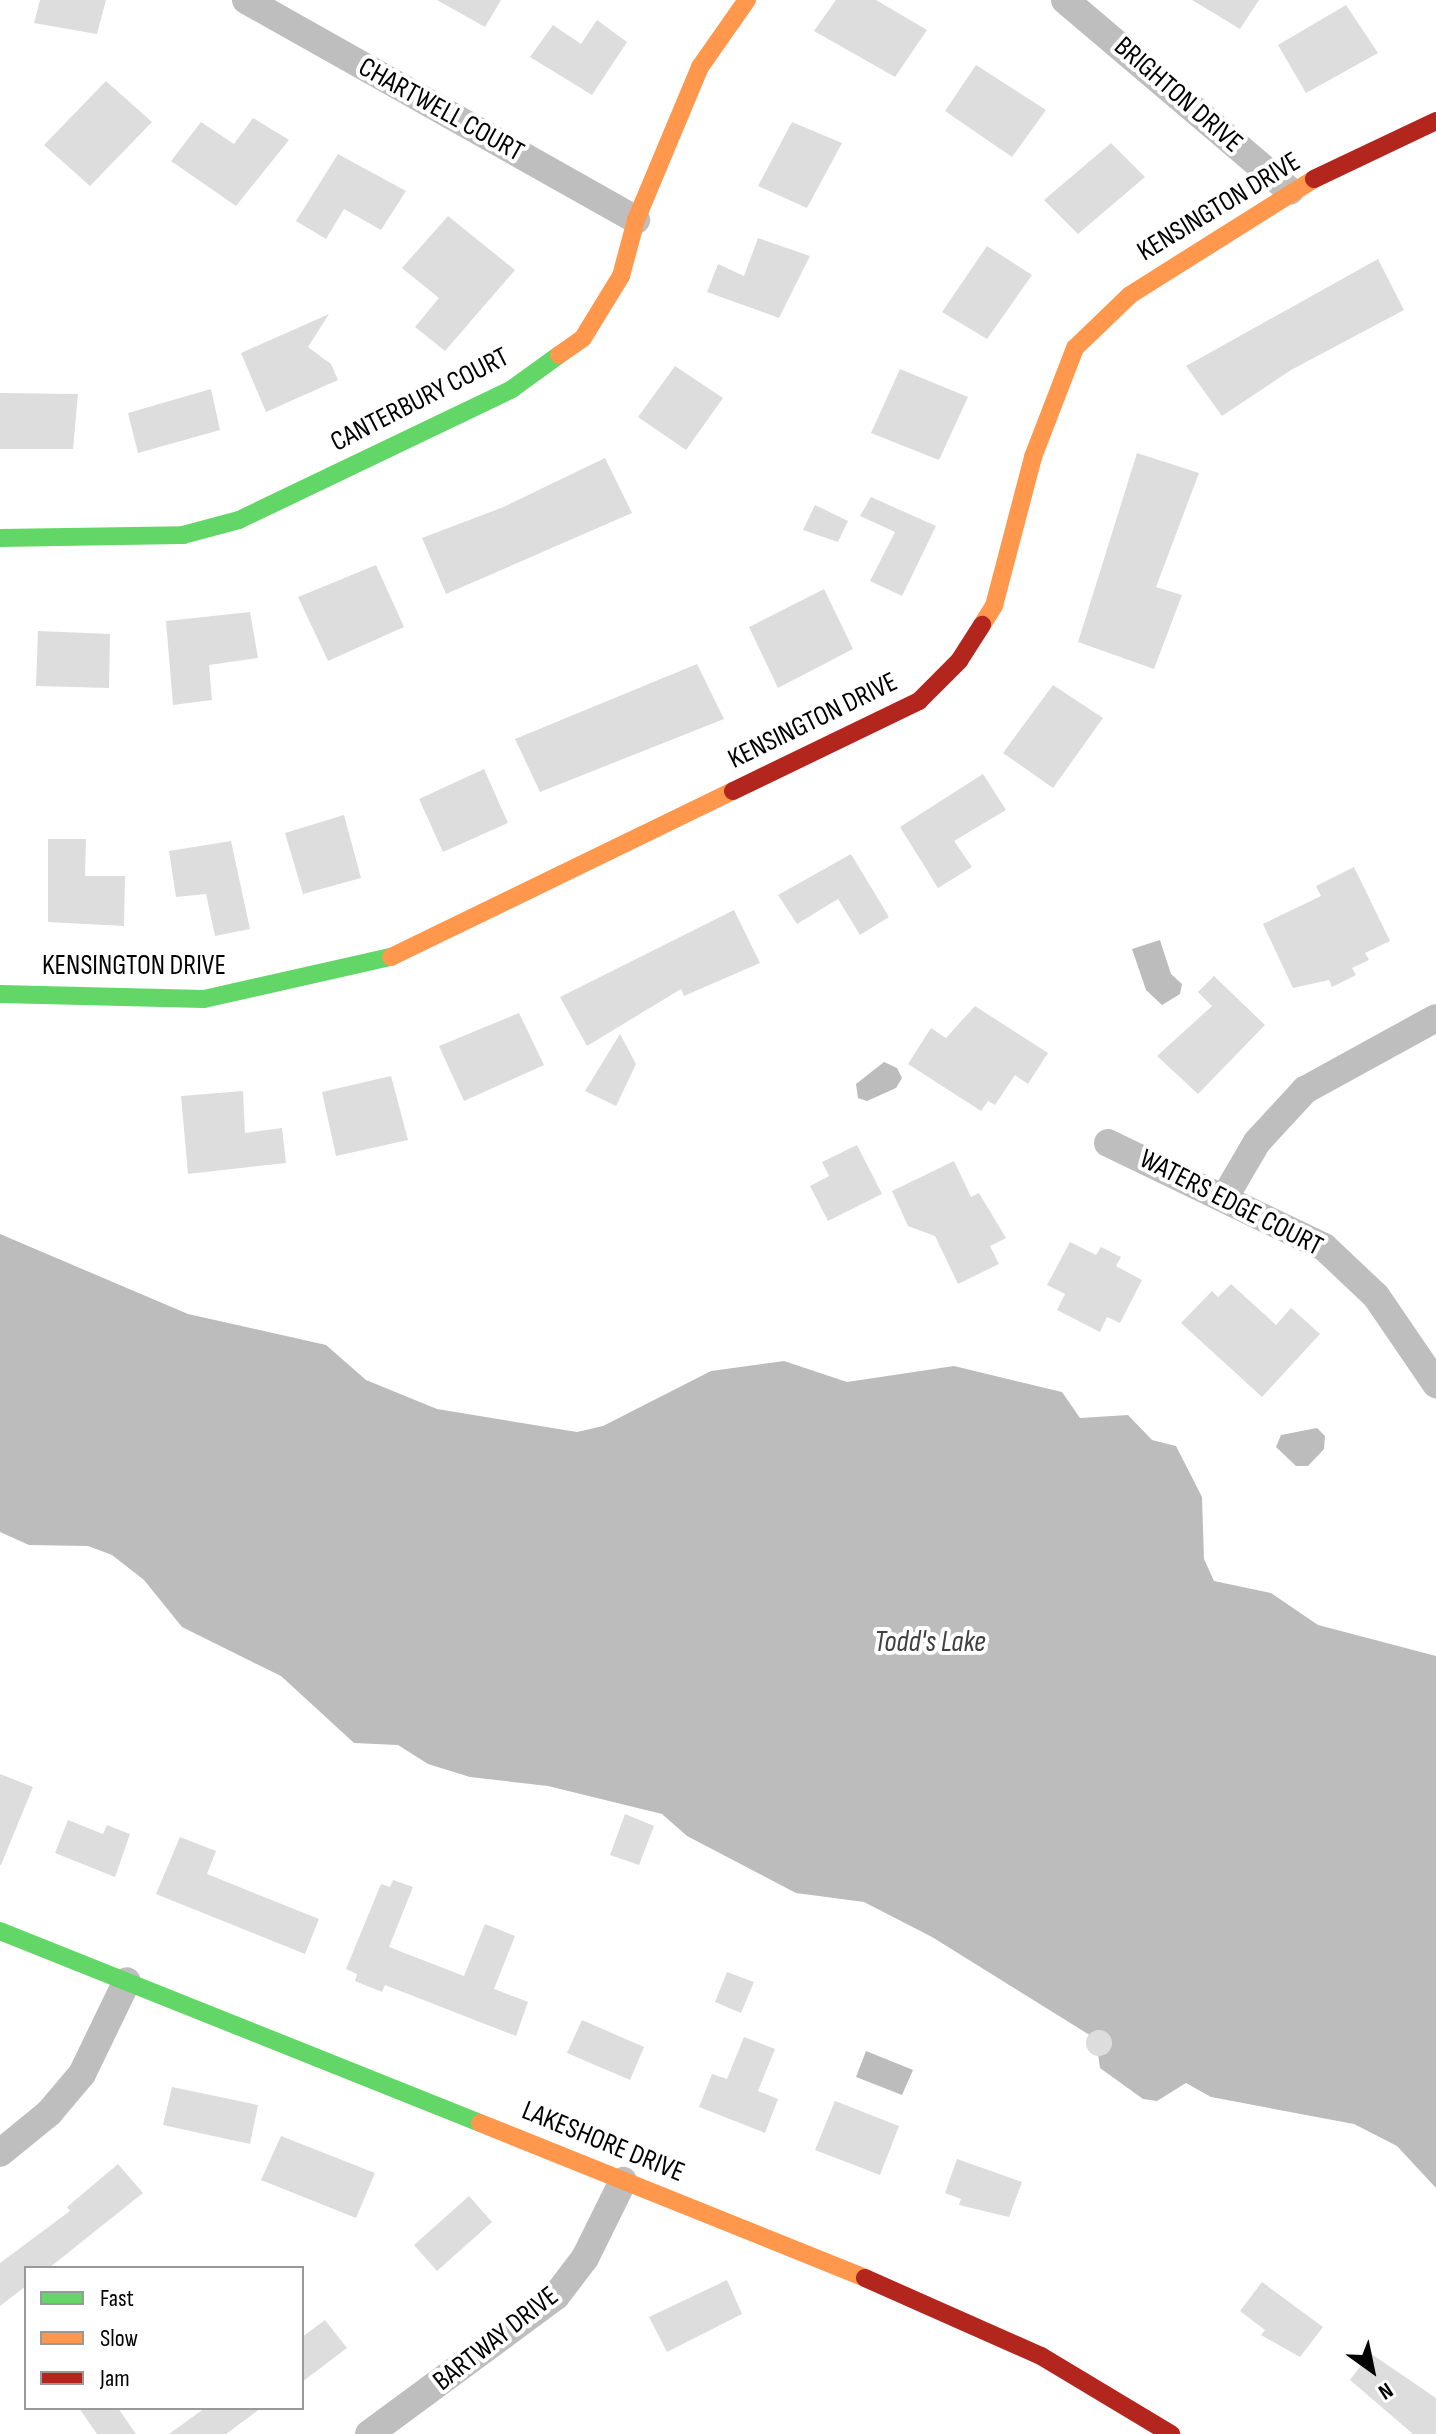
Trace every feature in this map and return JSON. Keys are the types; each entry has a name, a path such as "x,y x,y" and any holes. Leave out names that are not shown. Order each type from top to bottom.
{"street":[{"name":"CHARTWELL COURT","path":"246,0 636,220"},
{"name":"CANTERBURY COURT","path":"0,538 183,535 239,520 512,389 583,338 621,276 636,220 700,67 747,0"},
{"name":"BRIGHTON DRIVE","path":"1065,0 1290,191"},
{"name":"KENSINGTON DRIVE","path":"0,994 204,999 376,964 919,701 959,661 994,606 1033,457 1075,348 1130,295 1290,191 1436,121"},
{"path":"1226,1195 1257,1142 1305,1090 1436,1018"},
{"name":"WATERS EDGE COURT","path":"1108,1143 1226,1195 1324,1247 1359,1275 1436,1384"},
{"name":"LAKESHORE DRIVE","path":"0,1931 968,2320 1083,2379 1171,2434"},
{"path":"0,2153 49,2113 82,2074 127,1981"},
{"name":"BARTWAY DRIVE","path":"369,2434 556,2296 585,2258 623,2181"}],"water":[{"path":"1160,940 1171,974 1182,984 1180,994 1162,1005 1146,990 1132,949"},
{"path":"884,1062 897,1068 902,1078 896,1088 867,1101 858,1098 856,1084"},
{"name":"Todd's Lake","path":"0,1234 188,1314 326,1345 366,1380 437,1409 577,1432 603,1426 711,1371 784,1361 847,1382 954,1366 1062,1392 1080,1418 1128,1415 1152,1440 1176,1446 1202,1497 1204,1559 1214,1581 1271,1593 1318,1625 1436,1656 1436,2188 1397,2146 1354,2124 1211,2097 1186,2083 1157,2101 1143,2099 1100,2068 1096,2039 932,1937 864,1902 796,1893 687,1836 662,1814 548,1786 470,1777 428,1764 398,1745 354,1743 281,1676 182,1627 144,1580 112,1555 88,1546 29,1545 0,1532"},
{"path":"1317,1428 1325,1436 1324,1449 1308,1466 1296,1466 1276,1447 1281,1435"},
{"path":"866,2051 913,2070 902,2095 856,2077"}],"building":[{"path":"40,0 106,0 97,34 34,23"},
{"path":"437,0 501,0 485,27"},
{"path":"836,0 876,0 927,30 895,77 814,31"},
{"path":"1192,0 1259,0 1240,29"},
{"path":"1346,5 1378,53 1306,93 1278,45"},
{"path":"597,20 627,42 592,95 530,57 553,25 581,44"},
{"path":"976,65 1046,110 1012,157 945,111"},
{"path":"106,81 152,122 90,186 44,145"},
{"path":"253,118 289,140 236,206 171,161 201,122 234,144"},
{"path":"792,122 842,143 807,208 758,186"},
{"path":"1111,143 1145,177 1078,234 1044,200"},
{"path":"338,154 406,191 381,230 344,209 326,239 296,221"},
{"path":"448,216 515,270 445,351 415,327 439,298 402,268"},
{"path":"758,238 810,256 779,318 707,292 718,264 744,276"},
{"path":"987,246 1032,275 987,339 942,312"},
{"path":"1378,259 1404,310 1291,370 1222,416 1186,366"},
{"path":"329,314 308,347 331,364 338,380 266,412 241,353"},
{"path":"675,366 723,398 686,450 638,417"},
{"path":"900,369 968,397 939,460 871,433"},
{"path":"211,389 220,430 138,453 128,413"},
{"path":"0,393 78,394 73,449 0,449"},
{"path":"1137,453 1199,473 1156,587 1182,595 1154,669 1078,642"},
{"path":"605,458 632,513 446,594 422,538 501,508"},
{"path":"871,497 936,526 902,596 870,581 895,532 860,516"},
{"path":"815,505 848,521 838,542 803,530"},
{"path":"376,565 404,627 328,661 298,597"},
{"path":"824,589 853,649 778,688 749,627"},
{"path":"250,612 258,658 209,665 212,700 173,705 166,621"},
{"path":"38,631 110,634 109,688 36,686"},
{"path":"697,664 724,719 540,792 515,739"},
{"path":"1053,685 1103,718 1053,788 1003,753"},
{"path":"484,769 508,823 443,852 419,799"},
{"path":"983,774 1006,810 954,841 972,867 938,888 900,827"},
{"path":"344,815 361,878 303,894 285,833"},
{"path":"48,839 86,839 85,876 125,876 124,926 48,922"},
{"path":"231,841 250,929 215,936 206,894 176,897 169,851"},
{"path":"851,854 889,917 860,935 838,899 797,924 778,895"},
{"path":"1354,867 1390,941 1365,953 1369,960 1352,968 1356,975 1332,987 1329,980 1293,988 1263,924 1321,896 1316,886"},
{"path":"734,910 760,963 684,996 681,989 587,1046 560,997"},
{"path":"1214,976 1265,1025 1198,1094 1157,1056 1212,1006 1198,992"},
{"path":"975,1006 1048,1053 1028,1084 1015,1075 995,1105 988,1101 981,1111 908,1064 931,1028 946,1038"},
{"path":"519,1013 544,1065 464,1101 439,1046"},
{"path":"620,1034 636,1064 616,1106 585,1091"},
{"path":"391,1076 408,1140 336,1156 322,1092"},
{"path":"243,1091 245,1133 282,1128 286,1163 188,1174 181,1096"},
{"path":"857,1145 882,1194 828,1221 810,1186 829,1176 822,1162"},
{"path":"954,1161 971,1197 979,1193 1006,1238 990,1246 999,1264 958,1284 935,1236 908,1226 892,1191"},
{"path":"1070,1242 1096,1255 1101,1247 1121,1257 1116,1266 1142,1280 1120,1323 1107,1317 1100,1332 1057,1310 1065,1294 1047,1285"},
{"path":"1231,1284 1276,1325 1291,1308 1320,1334 1262,1397 1181,1323 1212,1291 1218,1297"},
{"path":"0,1774 33,1787 1,1865 0,1865"},
{"path":"625,1814 654,1826 639,1865 610,1855"},
{"path":"68,1820 103,1834 107,1825 130,1834 115,1877 55,1853"},
{"path":"180,1837 216,1851 207,1874 319,1919 305,1954 156,1894"},
{"path":"393,1880 413,1887 389,1947 464,1976 485,1924 515,1936 494,1989 528,2002 516,2036 385,1985 382,1992 355,1981 357,1974 346,1969 381,1884 390,1887"},
{"path":"727,1972 754,1982 741,2013 715,2002"},
{"path":"582,2020 644,2047 630,2080 567,2053"},
{"path":"1099,2030 1108,2034 1112,2043 1108,2052 1099,2056 1090,2052 1086,2043 1090,2034"},
{"path":"744,2037 775,2049 758,2091 778,2099 765,2133 699,2107 712,2074 727,2079"},
{"path":"172,2087 258,2105 250,2144 163,2125"},
{"path":"835,2101 899,2126 880,2175 815,2150"},
{"path":"281,2136 375,2173 356,2218 261,2180"},
{"path":"957,2159 1022,2182 1009,2217 959,2205 961,2199 945,2193"},
{"path":"118,2164 143,2193 52,2266 24,2266 24,2288 0,2306 0,2263 70,2211 67,2207"},
{"path":"469,2196 492,2222 437,2271 414,2245"},
{"path":"727,2280 742,2314 667,2352 649,2317"},
{"path":"1262,2282 1323,2327 1300,2357 1261,2335 1265,2330 1240,2311"},
{"path":"325,2320 347,2348 304,2380 304,2336"},
{"path":"1370,2353 1436,2398 1436,2434 1413,2434 1350,2380"},
{"path":"80,2410 119,2410 136,2434 97,2434"},
{"path":"202,2410 258,2410 226,2434 169,2434"}],"traffic: fast":[{"path":"0,538 183,535 239,520 512,389 559,355"},
{"path":"0,994 204,999 391,957"},
{"path":"0,1931 480,2123"}],"traffic: slow":[{"path":"559,355 583,338 621,276 636,220 700,67 747,0"},
{"path":"982,625 994,606 1033,457 1075,348 1130,295 1314,179"},
{"path":"391,957 733,791"},
{"path":"480,2123 865,2278"}],"traffic: jam":[{"path":"1314,179 1436,121"},
{"path":"733,791 919,701 959,661 982,625"},
{"path":"865,2278 1041,2356 1171,2434"}]}
